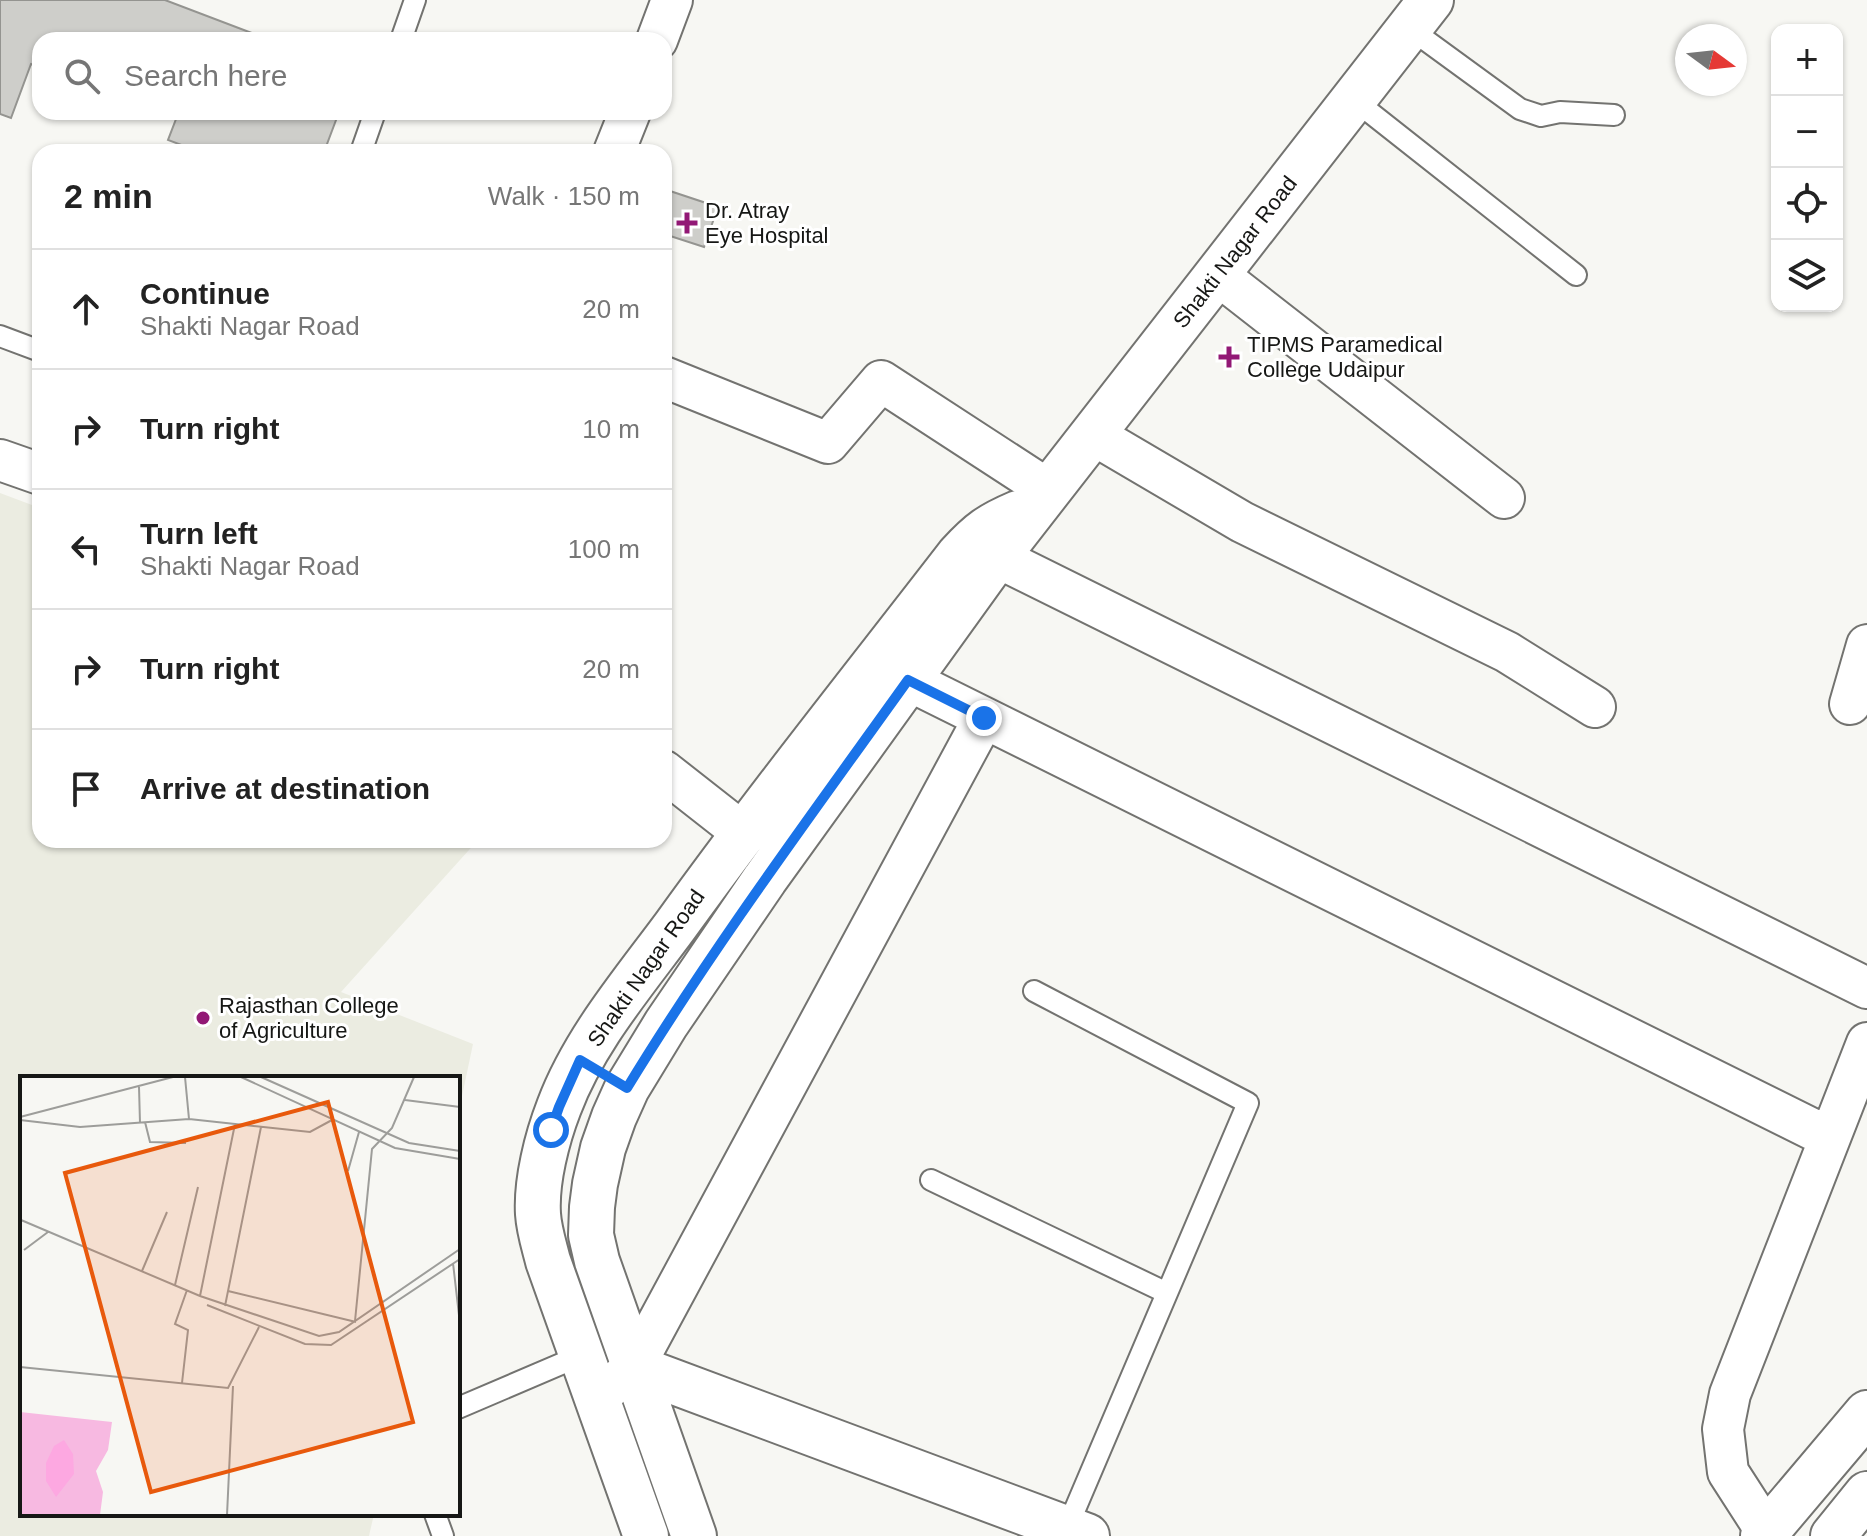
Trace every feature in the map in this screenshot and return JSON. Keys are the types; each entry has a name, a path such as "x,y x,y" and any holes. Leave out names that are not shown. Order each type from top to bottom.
{"street":[{"path":"660,32 672,0"},
{"name":"Shakti Nagar Road","path":"646,1536 545,1249 538,1215 551,1130 563,1096 604,1074 666,1024 765,879 997,557 1420,14"},
{"path":"617,144 627,120"},
{"path":"1218,275 1504,498"},
{"path":"672,380 828,443 881,381 1045,498"},
{"path":"1094,435 1242,522 1507,652 1595,707"},
{"path":"0,460 32,471"},
{"name":"Shakti Nagar Road","path":"694,1536 597,1261 591,1235 595,1184 614,1117 604,1074 614,1011 743,833 975,537 986,527 1045,498"},
{"path":"997,557 1867,988"},
{"path":"1850,704 1867,645"},
{"path":"908,680 1830,1138"},
{"path":"641,1384 984,718"},
{"path":"672,777 743,833"},
{"path":"1867,1043 1730,1394 1723,1429 1728,1472 1764,1534 1867,1413"},
{"path":"597,1398 641,1384 747,1409 1077,1532"},
{"path":"1833,1536 1867,1494"}],"lane":[{"path":"404,32 415,0"},
{"path":"1420,14 1520,109 1541,116 1560,112 1614,115"},
{"path":"1353,99 1576,275"},
{"path":"364,144 372,120"},
{"path":"0,336 32,348"},
{"path":"1034,991 1248,1103 1167,1293 1077,1532"},
{"path":"931,1180 1167,1293"},
{"path":"460,1407 582,1355"},
{"path":"436,1516 443,1536"}],"shaded area":[{"name":"Rajasthan College of Agriculture","path":"0,493 32,505 32,848 471,848 341,992 473,1044 460,1106 460,1076 20,1076 20,1516 374,1516 369,1536 0,1536"}],"building":[{"path":"0,0 165,0 249,32 32,32 32,64 11,118 0,114"},
{"path":"176,120 336,120 327,144 179,144 168,140"},
{"path":"672,192 718,207 704,247 672,237"}],"place":[{"name":"Dr. Atray Eye Hospital","path":"687,223"},
{"name":"TIPMS Paramedical College Udaipur","path":"1229,357"},
{"name":"Rajasthan College of Agriculture","path":"203,1018"}],"route":[{"path":"551,1130 580,1060 627,1088 666,1024 765,879 908,680 984,718"}]}
